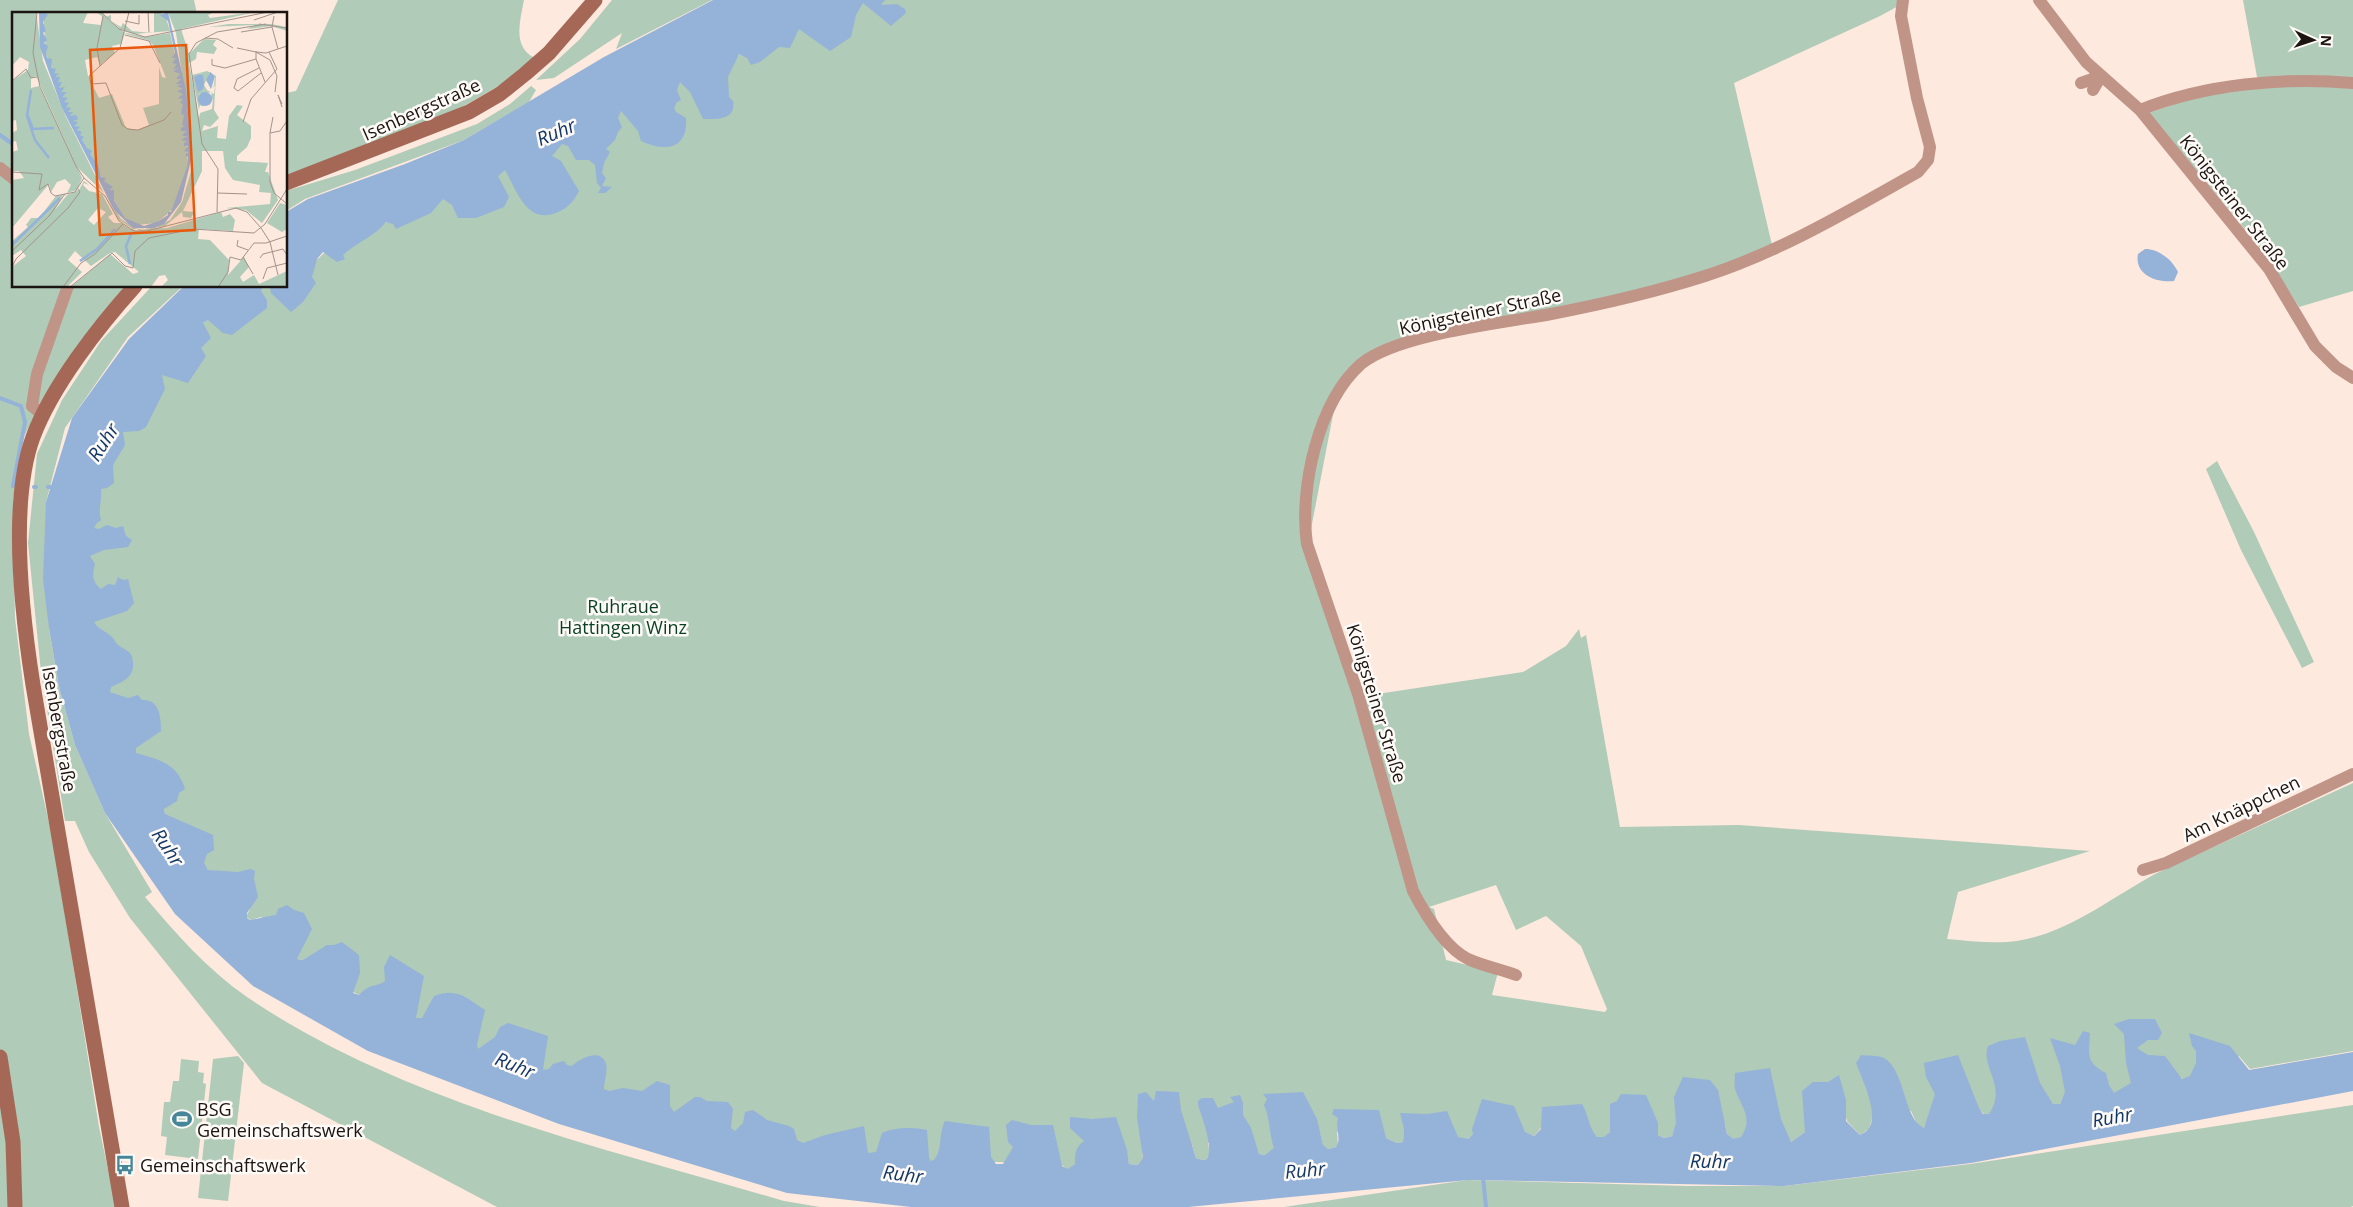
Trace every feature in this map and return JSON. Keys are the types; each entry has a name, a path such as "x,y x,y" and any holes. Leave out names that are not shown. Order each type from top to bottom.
{"main road":[{"name":"Isenbergstraße","path":"288,182 469,112 506,89 537,64 595,0"},
{"name":"Isenbergstraße","path":"122,1207 26,634 21,570 22,502 29,450 43,415 71,370 129,288"},
{"path":"0,1057 13,1142 15,1207"}],"street":[{"name":"Königsteiner Straße","path":"1516,975 1470,960 1456,950 1421,906 1413,891 1363,712 1308,544 1304,520 1306,490 1323,425 1337,394 1347,379 1362,363 1384,351 1454,331 1551,314 1630,297 1706,275 1762,253 1918,172 1928,160 1930,147 1917,98 1901,16 1903,0"},
{"name":"Königsteiner Straße","path":"2040,0 2086,62 2140,110 2269,269 2315,346 2336,367 2353,378"},
{"path":"2081,83 2101,76"},
{"path":"2093,90 2101,76"},
{"path":"2140,110 2188,96 2270,82 2318,80 2353,83"},
{"path":"0,168 12,177"},
{"path":"43,415 32,406 33,388 67,288"},
{"name":"Am Knäppchen","path":"2143,870 2166,863 2353,774"}],"green space":[{"path":"0,0 194,0 197,12 12,12 12,288 124,288 54,381 23,438 13,502 15,618 29,734 54,845 99,1127 116,1207 0,1207"},
{"path":"338,0 524,0 519,33 520,40 528,53 535,58 502,84 462,107 367,147 288,174 288,93 296,91"},
{"path":"612,0 712,0 616,49 622,33 554,78 536,80 580,39"},
{"name":"Ruhraue Hattingen Winz","path":"866,0 1902,0 1902,4 1880,16 1734,83 1772,245 1701,275 1431,337 1372,357 1337,394 1310,534 1364,696 1523,672 1566,646 1579,629 1581,638 1586,635 1620,827 1739,825 2090,851 1958,892 1947,939 1964,941 2009,942 2036,937 2054,931 2089,914 2155,874 2353,783 2353,1051 2250,1069 2239,1056 2224,1069 2182,1079 2181,1077 2114,1094 2063,1097 2060,1104 2053,1104 2049,1099 1996,1104 1989,1115 1984,1114 1979,1109 1931,1109 1924,1128 1918,1126 1911,1111 1873,1115 1869,1129 1860,1135 1847,1121 1846,1117 1805,1120 1805,1132 1791,1142 1746,1124 1746,1130 1741,1137 1733,1140 1727,1134 1725,1124 1676,1125 1672,1136 1664,1138 1658,1135 1657,1126 1610,1132 1605,1137 1597,1137 1591,1131 1541,1128 1534,1136 1524,1132 1473,1129 1473,1134 1468,1139 1463,1140 1404,1131 1403,1142 1397,1143 1386,1138 1337,1132 1338,1145 1328,1149 1323,1146 1320,1133 1274,1149 1265,1155 1259,1154 1253,1139 1208,1143 1210,1154 1207,1159 1203,1160 1196,1158 1192,1145 1142,1151 1143,1159 1138,1165 1129,1164 1127,1153 1075,1164 1068,1170 1062,1165 995,1162 944,1164 816,1157 520,1080 361,993 359,995 353,992 303,960 297,959 301,950 261,917 251,920 246,917 250,909 213,871 208,870 165,815 164,809 131,760 94,653 86,528 124,423 203,323 260,288 288,288 288,274 319,258 324,253 326,254 458,185 660,89","holes":["1496,885 1516,930 1546,916 1581,946 1607,1009 1605,1012 1492,995 1498,972 1446,960 1434,909 1429,907"]},
{"path":"2243,0 2353,0 2353,80 2257,77"},
{"path":"2273,83 2353,87 2353,291 2299,307 2263,251 2149,113 2189,99"},
{"path":"531,86 536,90 529,102 464,140 305,199 288,210 288,190 355,170 477,124 510,104"},
{"path":"150,288 181,288 128,337 65,428 46,502 49,628 59,687 75,745 105,813 152,892 145,897 193,950 219,975 247,997 307,1034 371,1066 438,1094 507,1119 577,1141 784,1201 820,1207 497,1207 262,1083 130,918 89,852 75,821 65,821 41,672 28,543 37,454 62,400 101,341"},
{"path":"2217,461 2254,532 2314,662 2302,668 2241,550 2206,469"},
{"path":"238,1056 244,1063 228,1201 198,1198 213,1059"},
{"name":"BSG Gemeinschaftswerk","path":"181,1059 199,1061 198,1072 204,1073 203,1083 206,1084 198,1159 165,1155 167,1137 161,1136 164,1102 170,1102 173,1081 179,1081"},
{"path":"2353,1105 2353,1206 2350,1207 1284,1207 1467,1180 1687,1186 1784,1186 1970,1164"}],"water":[{"name":"Ruhr","path":"713,0 885,0 881,5 897,4 905,9 906,13 891,26 863,3 856,15 851,37 830,51 799,29 790,48 779,47 760,62 751,65 747,58 739,54 728,77 729,97 733,101 732,112 725,117 703,119 690,92 680,82 677,90 681,100 677,102 674,108 676,112 686,118 686,129 683,137 673,146 658,147 641,141 638,131 621,111 618,118 622,127 615,140 606,149 610,152 604,163 602,173 606,178 602,186 612,187 605,193 598,193 601,188 597,183 595,165 589,160 576,160 568,146 562,144 552,156 561,161 579,191 570,204 562,210 547,215 538,214 531,210 524,204 505,170 498,176 509,197 504,207 476,218 458,218 452,205 443,199 431,213 396,229 393,224 386,222 376,232 343,255 345,259 337,262 323,252 317,259 312,277 316,283 303,302 291,312 271,293 270,288 288,288 288,211 308,199 405,164 464,140 604,57"},
{"path":"2145,249 2160,253 2172,263 2178,272 2174,281 2154,279 2143,272 2139,267 2138,254"},
{"name":"Ruhr","path":"182,288 262,288 261,291 267,300 267,308 232,335 223,333 208,320 203,323 211,338 201,348 206,356 188,383 162,375 165,389 146,427 139,431 123,432 125,445 113,465 114,483 107,488 101,489 101,520 94,528 99,529 107,525 116,528 123,526 126,536 132,540 128,547 104,550 90,556 95,564 93,578 101,589 108,584 115,585 118,577 123,580 128,579 134,603 127,611 94,622 112,637 117,644 130,653 133,659 132,672 123,681 111,687 110,692 128,698 138,695 142,700 153,703 160,715 161,731 136,748 136,753 166,764 182,780 185,789 179,793 177,801 164,809 165,814 213,835 214,850 207,854 204,863 208,870 238,872 250,869 255,871 254,879 258,897 247,913 247,918 250,920 276,915 278,909 287,905 294,910 304,913 312,929 297,959 303,960 327,945 342,942 359,955 360,973 353,993 359,995 367,988 385,981 384,967 390,955 424,976 416,1018 422,1018 434,996 449,993 461,995 485,1010 477,1045 478,1049 495,1037 500,1027 508,1023 548,1036 543,1070 549,1069 553,1064 564,1061 567,1065 572,1066 590,1056 600,1056 606,1064 604,1089 609,1091 623,1088 642,1091 657,1081 670,1085 670,1106 674,1112 695,1097 700,1097 707,1101 728,1102 733,1109 731,1128 735,1131 743,1123 745,1112 753,1110 767,1120 794,1129 797,1140 803,1143 825,1135 864,1126 868,1153 876,1152 882,1133 905,1128 917,1128 927,1130 929,1157 930,1161 934,1160 939,1151 945,1121 989,1127 991,1157 996,1164 1003,1164 1013,1147 1008,1142 1006,1125 1012,1120 1031,1125 1053,1125 1062,1166 1068,1169 1075,1164 1076,1151 1084,1141 1070,1128 1070,1117 1092,1119 1116,1117 1127,1150 1129,1164 1138,1165 1143,1158 1137,1117 1138,1094 1146,1092 1154,1101 1156,1091 1179,1092 1181,1110 1196,1158 1203,1160 1207,1159 1209,1147 1207,1132 1198,1105 1198,1101 1202,1098 1213,1098 1218,1108 1234,1102 1230,1097 1240,1095 1243,1103 1243,1115 1251,1128 1259,1154 1265,1155 1274,1148 1264,1105 1267,1099 1263,1094 1303,1092 1317,1119 1323,1145 1328,1149 1336,1147 1338,1144 1338,1118 1332,1114 1334,1109 1379,1110 1386,1138 1397,1143 1403,1142 1404,1129 1400,1113 1427,1114 1447,1111 1458,1137 1468,1139 1473,1134 1472,1129 1482,1099 1514,1106 1525,1132 1534,1136 1541,1129 1542,1107 1582,1104 1594,1133 1597,1137 1604,1137 1610,1132 1610,1104 1617,1101 1621,1094 1646,1095 1658,1123 1658,1135 1664,1138 1672,1136 1676,1123 1674,1097 1683,1077 1710,1080 1718,1090 1727,1134 1733,1139 1741,1137 1746,1124 1745,1113 1735,1089 1735,1073 1770,1068 1781,1119 1791,1142 1805,1132 1802,1091 1813,1082 1828,1082 1839,1075 1846,1100 1846,1121 1860,1135 1867,1131 1872,1122 1871,1105 1856,1063 1861,1055 1882,1057 1891,1064 1897,1073 1912,1115 1917,1123 1924,1128 1935,1094 1926,1077 1924,1063 1958,1055 1979,1108 1983,1114 1989,1114 1996,1095 1987,1062 1988,1046 2000,1041 2025,1037 2040,1083 2053,1104 2060,1104 2065,1092 2060,1066 2050,1038 2075,1045 2083,1031 2090,1033 2089,1052 2091,1061 2106,1073 2109,1085 2114,1093 2131,1083 2126,1063 2124,1034 2114,1024 2129,1019 2155,1019 2162,1033 2158,1040 2148,1040 2137,1048 2148,1055 2165,1056 2182,1079 2190,1076 2196,1063 2196,1051 2192,1046 2189,1033 2230,1046 2249,1070 2353,1052 2353,1091 1971,1163 1784,1186 1468,1180 1188,1207 911,1207 787,1193 559,1124 368,1051 253,986 175,914 105,813 75,745 59,687 43,579 46,502 72,418 129,339"}],"waterway":[{"path":"0,135 12,144"},
{"path":"0,398 21,406 25,422 13,486"},
{"path":"1483,1177 1486,1207"}],"place":[{"name":"BSG Gemeinschaftswerk","path":"182,1119"},
{"name":"Gemeinschaftswerk","path":"125,1165"}]}
